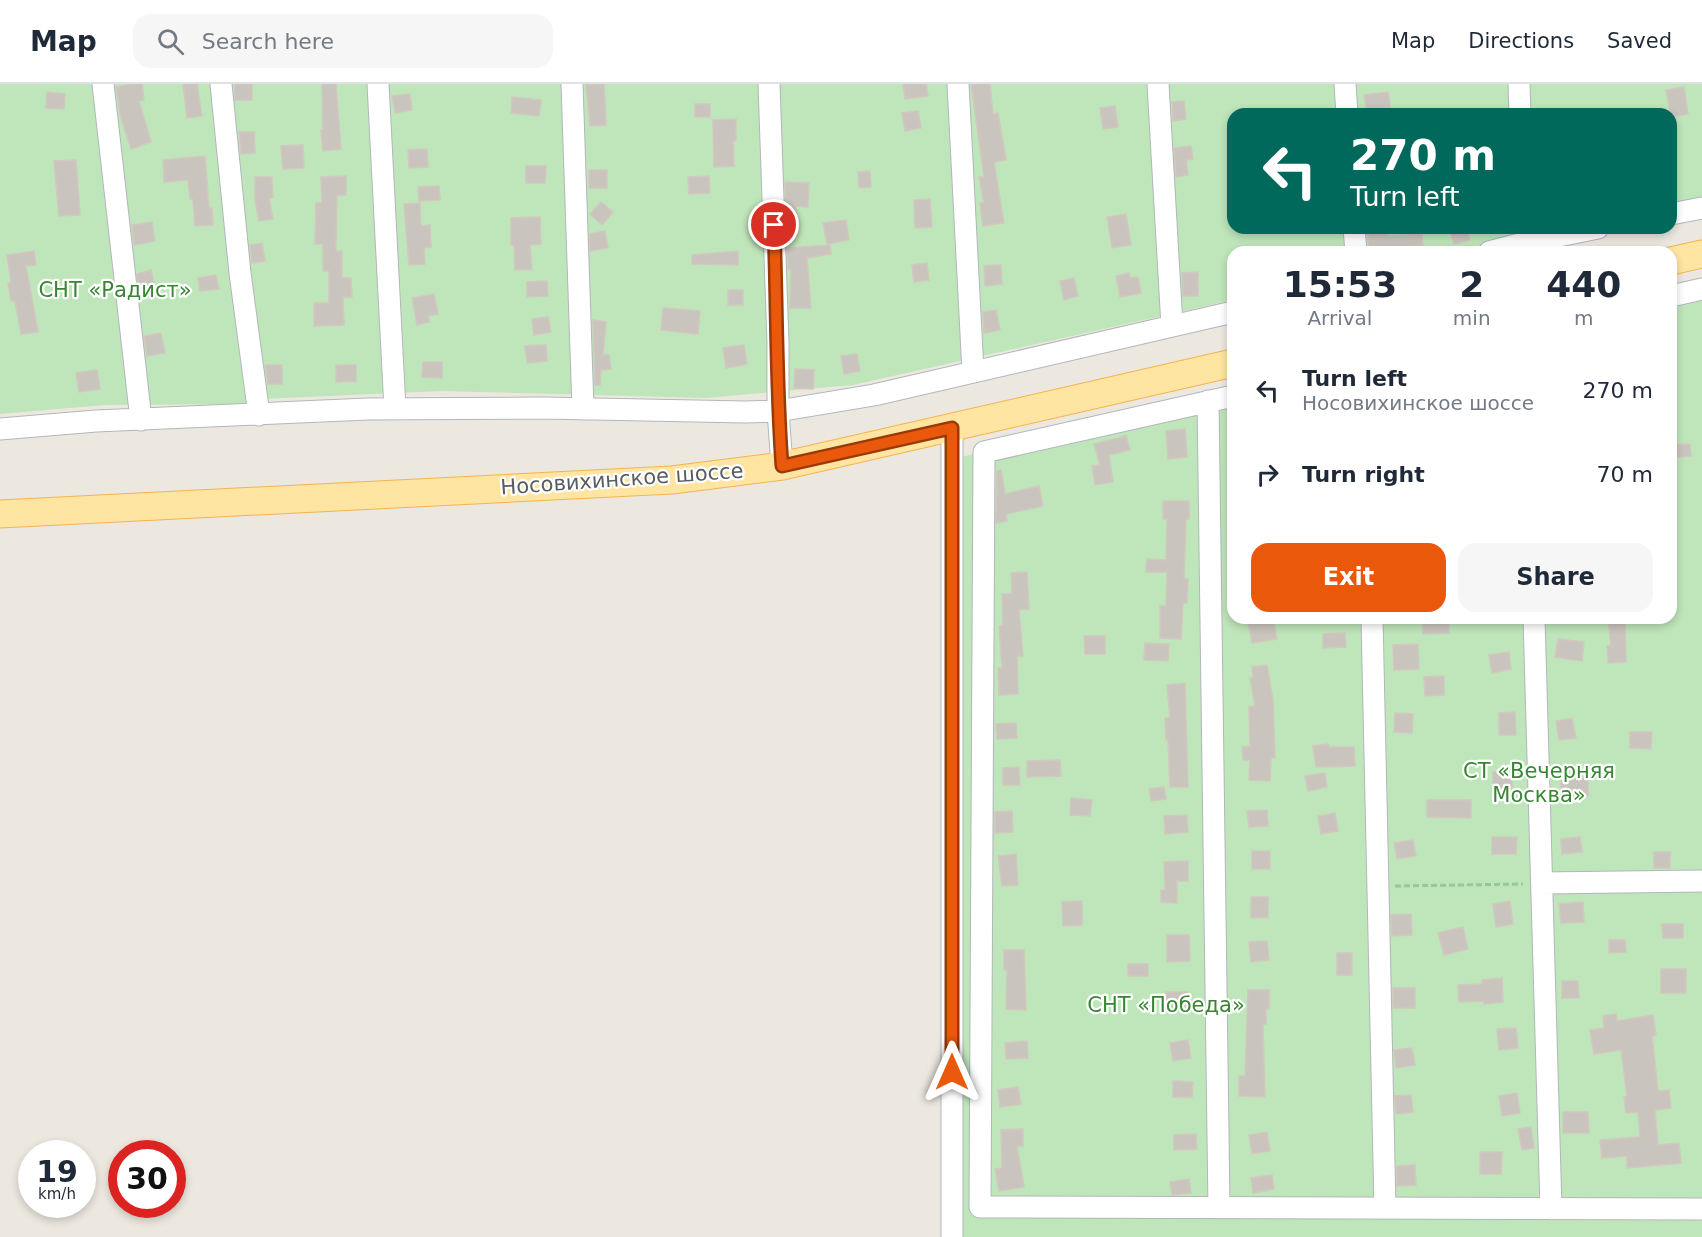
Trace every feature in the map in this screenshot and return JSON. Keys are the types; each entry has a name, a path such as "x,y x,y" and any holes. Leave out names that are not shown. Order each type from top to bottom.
{"main road":[{"path":"1677,260 1702,254"},
{"name":"Носовихинское шоссе","path":"0,514 672,480 782,466 1227,364"}],"street":[{"path":"103,84 141,420"},
{"path":"221,84 240,273 259,415"},
{"path":"378,84 395,409"},
{"path":"572,84 583,409"},
{"path":"769,84 778,343 778,411 782,466"},
{"path":"958,84 973,372"},
{"path":"1158,84 1172,326"},
{"path":"1345,84 1347,108"},
{"path":"1519,84 1520,108"},
{"path":"1677,213 1702,208"},
{"path":"1508,246 1564,234"},
{"path":"1677,296 1702,290 1702,306"},
{"path":"0,429 96,421 395,409 778,411 874,395 1227,313"},
{"path":"1227,397 984,452 980,1207 1702,1209"},
{"path":"1208,401 1219,1208"},
{"path":"952,428 952,1237"},
{"path":"1372,624 1385,1208"},
{"path":"1534,624 1551,1209"},
{"path":"1542,884 1702,881"}],"path":[{"path":"1378,886 1542,884"}],"green space":[{"name":"СНТ «Радист»","path":"0,84 211,84 229,277 249,404 105,405 0,414"},
{"path":"232,84 1702,84 1702,198 1677,204 1677,108 1227,108 1227,234 1542,234 1485,246 1227,246 1227,301 853,385 706,398 441,391 262,399"},
{"name":"СНТ «Победа»","path":"1702,289 1702,1237 952,1237 952,459 1227,397 1227,624 1677,624 1677,295"}],"building":[{"path":"142,84 144,100 139,101 151,142 131,149 121,118 116,87"},
{"path":"183,84 197,84 202,116 187,118"},
{"path":"235,84 252,84 252,100 235,100"},
{"path":"322,84 336,84 341,149 323,151"},
{"path":"604,84 606,125 590,126 586,85"},
{"path":"903,84 926,84 928,96 905,99"},
{"path":"971,84 990,84 993,114 998,113 1006,160 994,162 1004,223 983,226 980,203 984,203 979,177 984,177"},
{"path":"1684,87 1688,114 1677,116 1677,108 1669,108 1666,90"},
{"path":"47,92 65,94 64,109 46,108"},
{"path":"1388,92 1391,108 1366,108 1364,95"},
{"path":"410,94 412,110 395,113 392,96"},
{"path":"512,97 541,100 539,116 511,113"},
{"path":"1184,101 1186,119 1173,121 1172,102"},
{"path":"695,104 710,104 710,117 695,117"},
{"path":"1115,106 1118,127 1103,129 1100,108"},
{"path":"918,111 921,128 905,131 902,113"},
{"path":"736,119 736,140 733,141 734,166 714,167 713,120"},
{"path":"239,132 254,132 255,153 241,154"},
{"path":"303,145 304,168 283,169 281,146"},
{"path":"1191,146 1193,159 1186,160 1188,175 1176,177 1174,148"},
{"path":"427,149 428,167 409,168 408,150"},
{"path":"205,156 209,208 212,208 213,225 195,226 193,199 190,199 188,180 164,182 163,160"},
{"path":"76,160 80,215 59,216 54,161"},
{"path":"526,166 546,166 545,183 526,183"},
{"path":"589,170 607,170 607,188 589,188"},
{"path":"870,171 871,187 859,188 858,172"},
{"path":"346,176 346,195 337,195 336,251 342,251 342,278 351,278 352,297 343,297 344,325 314,326 314,303 329,303 329,271 323,271 323,244 315,244 316,203 322,203 321,177"},
{"path":"709,176 710,193 689,194 688,177"},
{"path":"255,177 272,177 273,198 269,198 273,219 259,221 255,199"},
{"path":"785,182 809,183 808,207 795,206 798,223 787,225"},
{"path":"439,186 440,200 419,201 418,187"},
{"path":"930,199 932,227 915,228 914,200"},
{"path":"601,202 613,212 602,225 590,214"},
{"path":"420,203 421,226 430,225 431,247 424,248 425,264 409,265 404,204"},
{"path":"1126,214 1131,245 1112,248 1107,217"},
{"path":"540,217 541,244 530,245 532,269 515,270 514,245 511,245 511,218"},
{"path":"846,220 849,240 827,244 823,223"},
{"path":"152,222 155,241 134,245 132,225"},
{"path":"605,231 608,248 590,251 590,234"},
{"path":"1368,234 1388,234 1388,236 1422,234 1423,246 1369,246"},
{"path":"1451,234 1468,234 1470,240 1454,244"},
{"path":"262,243 265,261 252,263 250,245"},
{"path":"830,245 831,254 807,258 811,308 790,308 791,269 788,269 787,248"},
{"path":"34,251 36,265 26,266 38,332 21,334 15,301 11,301 7,255"},
{"path":"738,251 738,265 692,264 692,255"},
{"path":"927,263 929,280 914,282 912,265"},
{"path":"1001,265 1002,284 985,286 984,266"},
{"path":"151,270 157,294 140,298 137,274"},
{"path":"1198,272 1198,296 1183,296 1182,273"},
{"path":"1129,273 1130,278 1138,277 1141,293 1120,297 1116,276"},
{"path":"216,275 219,289 200,291 198,278"},
{"path":"1074,278 1078,296 1064,300 1060,281"},
{"path":"547,281 548,296 527,297 527,282"},
{"path":"728,290 743,290 743,305 728,305"},
{"path":"434,294 438,314 428,316 429,322 417,325 412,298"},
{"path":"663,308 700,311 698,334 661,330"},
{"path":"996,310 1000,330 984,333 983,312"},
{"path":"548,317 551,332 534,335 532,319"},
{"path":"593,320 606,322 603,355 609,355 611,369 601,370 600,385 595,385"},
{"path":"161,333 165,353 147,356 144,336"},
{"path":"546,345 547,361 527,363 525,346"},
{"path":"744,345 747,364 726,368 723,348"},
{"path":"857,354 860,371 844,374 841,356"},
{"path":"423,362 442,362 442,378 422,377"},
{"path":"265,365 282,365 282,384 268,384"},
{"path":"336,365 356,365 356,381 336,382"},
{"path":"795,369 814,370 813,389 794,388"},
{"path":"97,370 100,389 79,392 76,373"},
{"path":"1185,429 1187,457 1168,459 1166,431"},
{"path":"1126,436 1130,450 1109,455 1113,482 1095,485 1092,466 1100,465 1094,444"},
{"path":"1690,444 1691,456 1677,457 1677,445"},
{"path":"1001,470 1005,494 1039,486 1043,506 1006,514 1007,521 996,523 997,471"},
{"path":"1163,501 1189,501 1189,519 1186,519 1184,579 1188,579 1187,603 1183,603 1181,639 1160,638 1160,606 1166,606 1167,572 1146,572 1147,559 1166,560 1167,519 1163,519"},
{"path":"1027,572 1029,609 1019,610 1023,656 1017,656 1018,694 999,695 998,668 1002,668 999,626 1003,625 1002,594 1012,594 1011,573"},
{"path":"1248,624 1274,624 1277,639 1252,643"},
{"path":"1422,624 1449,624 1449,633 1423,634"},
{"path":"1609,624 1625,624 1626,662 1608,663 1607,646 1611,646"},
{"path":"1345,633 1346,647 1323,648 1323,634"},
{"path":"1084,636 1105,636 1105,654 1085,654"},
{"path":"1558,639 1584,642 1582,661 1555,657"},
{"path":"1145,643 1169,644 1168,661 1144,660"},
{"path":"1418,644 1419,669 1394,670 1393,645"},
{"path":"1509,652 1511,669 1492,673 1489,655"},
{"path":"1267,665 1273,700 1275,758 1271,758 1270,781 1249,780 1250,760 1243,760 1242,747 1250,746 1249,707 1255,706 1250,678 1253,678 1252,667"},
{"path":"1444,676 1444,695 1425,696 1424,677"},
{"path":"1185,683 1188,787 1170,787 1165,718 1170,718 1167,685"},
{"path":"1515,712 1516,735 1499,735 1499,713"},
{"path":"1395,713 1413,714 1412,733 1394,732"},
{"path":"1572,718 1576,738 1559,740 1556,721"},
{"path":"1016,723 1017,738 997,739 996,724"},
{"path":"1630,732 1652,732 1651,749 1630,748"},
{"path":"1328,744 1329,747 1354,747 1355,766 1316,767 1313,746"},
{"path":"1060,760 1061,776 1027,777 1027,761"},
{"path":"1019,767 1020,785 1003,785 1003,768"},
{"path":"1493,772 1512,772 1512,797 1493,797"},
{"path":"1325,773 1327,787 1308,791 1305,776"},
{"path":"1561,777 1588,777 1588,796 1561,796"},
{"path":"1164,787 1166,799 1151,801 1149,789"},
{"path":"1071,798 1092,800 1090,816 1070,815"},
{"path":"1427,800 1471,800 1471,818 1427,817"},
{"path":"1267,810 1268,826 1249,827 1247,811"},
{"path":"1012,811 1013,832 995,833 995,812"},
{"path":"1335,813 1338,831 1321,834 1318,816"},
{"path":"1187,815 1188,832 1165,834 1164,816"},
{"path":"1492,837 1517,837 1516,854 1492,854"},
{"path":"1580,837 1582,852 1562,854 1561,839"},
{"path":"1413,840 1416,856 1397,859 1394,843"},
{"path":"1252,851 1270,851 1270,869 1252,869"},
{"path":"1654,852 1670,852 1670,868 1654,868"},
{"path":"1016,854 1018,885 1002,886 998,856"},
{"path":"1188,861 1188,881 1177,881 1177,903 1161,902 1161,890 1165,890 1164,862"},
{"path":"1251,897 1268,897 1268,917 1251,918"},
{"path":"1082,901 1082,925 1063,926 1062,902"},
{"path":"1510,901 1513,924 1496,927 1493,904"},
{"path":"1583,902 1584,922 1561,923 1559,904"},
{"path":"1411,914 1412,935 1392,936 1391,915"},
{"path":"1662,924 1683,924 1683,938 1663,938"},
{"path":"1463,927 1468,949 1444,955 1438,933"},
{"path":"1167,935 1189,935 1190,961 1167,962"},
{"path":"1609,940 1625,940 1626,952 1609,953"},
{"path":"1267,941 1269,960 1251,962 1249,942"},
{"path":"1004,950 1024,950 1026,1010 1006,1009 1007,970 1004,970"},
{"path":"1337,953 1352,953 1352,975 1337,975"},
{"path":"1128,964 1148,964 1148,976 1128,976"},
{"path":"1661,969 1686,969 1686,993 1661,993"},
{"path":"1502,978 1503,1002 1484,1004 1484,1001 1459,1002 1458,985 1483,984 1482,980"},
{"path":"1562,981 1578,981 1579,998 1562,998"},
{"path":"1393,988 1415,988 1415,1008 1393,1008"},
{"path":"1248,990 1269,990 1269,1009 1266,1009 1266,1024 1263,1024 1265,1097 1239,1096 1239,1076 1245,1076"},
{"path":"1166,992 1189,992 1189,1011 1166,1011"},
{"path":"1616,1014 1617,1021 1653,1015 1656,1035 1652,1036 1658,1091 1669,1090 1671,1108 1655,1110 1658,1145 1679,1143 1681,1163 1627,1168 1627,1156 1602,1158 1600,1140 1640,1137 1638,1112 1626,1113 1624,1097 1627,1096 1621,1050 1594,1054 1590,1030 1604,1028 1603,1016"},
{"path":"1516,1028 1518,1048 1499,1050 1497,1029"},
{"path":"1188,1040 1191,1058 1173,1061 1170,1043"},
{"path":"1027,1041 1028,1058 1006,1059 1005,1043"},
{"path":"1412,1048 1415,1065 1396,1068 1394,1050"},
{"path":"1173,1081 1193,1082 1192,1097 1173,1097"},
{"path":"1018,1087 1021,1104 1000,1107 998,1090"},
{"path":"1517,1093 1520,1113 1502,1116 1499,1096"},
{"path":"1411,1095 1413,1112 1396,1114 1395,1096"},
{"path":"1563,1112 1588,1112 1589,1133 1563,1133"},
{"path":"1531,1127 1534,1148 1522,1150 1518,1129"},
{"path":"1023,1129 1023,1146 1017,1146 1024,1187 999,1191 995,1169 1002,1168 1001,1130"},
{"path":"1267,1132 1270,1151 1252,1154 1249,1135"},
{"path":"1196,1134 1197,1149 1174,1150 1174,1135"},
{"path":"1480,1152 1502,1152 1501,1174 1480,1174"},
{"path":"1415,1165 1416,1185 1397,1186 1397,1166"},
{"path":"1272,1175 1274,1189 1253,1193 1251,1178"},
{"path":"1189,1179 1191,1193 1172,1195 1170,1182"}],"route":[{"path":"774,225 778,411 782,466 952,428 952,1072"}],"park label":[{"name":"СТ «Вечерняя Москва»","path":"1539,783"}]}
